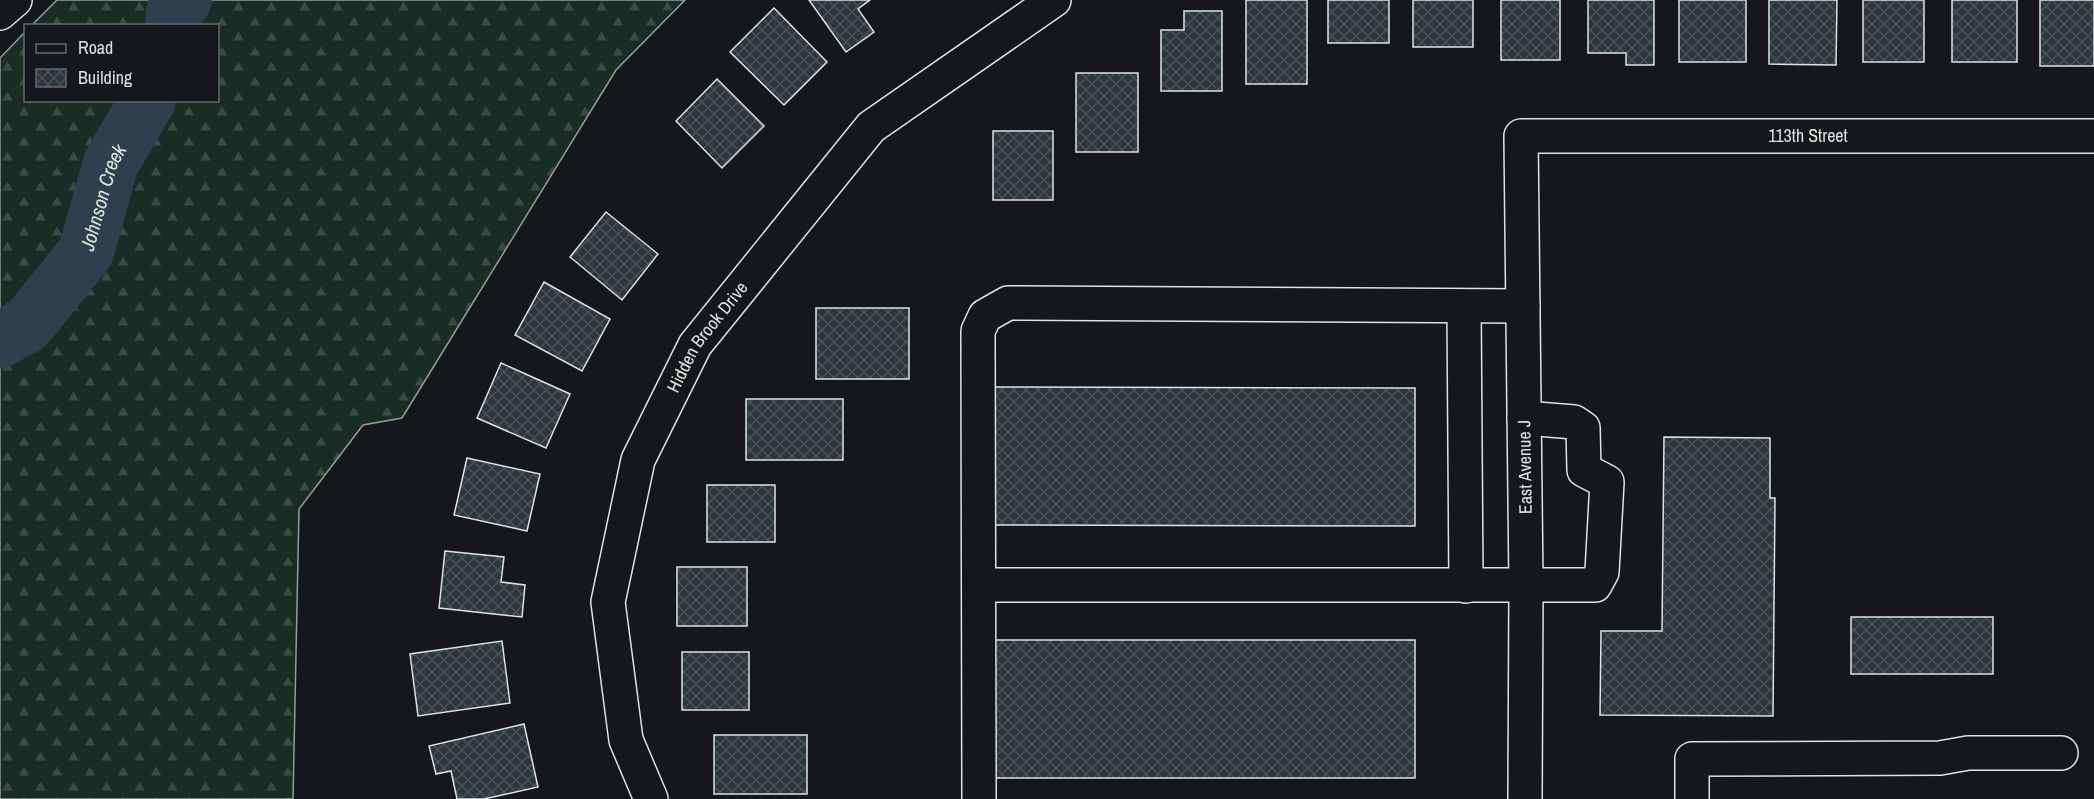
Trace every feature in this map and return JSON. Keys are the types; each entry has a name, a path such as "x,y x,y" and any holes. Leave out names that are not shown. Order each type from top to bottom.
{"street":[{"name":"Hidden Brook Drive","path":"651,799 626,740 608,602 638,460 695,345 872,127 1054,0"},
{"name":"113th Street","path":"1521,136 2094,136"},
{"name":"East Avenue J","path":"1521,136 1526,586 1525,799"},
{"path":"979,799 981,585 978,331 985,316 1008,303 1523,306"},
{"path":"1464,306 1466,586"},
{"path":"981,585 1595,585 1602,572 1607,482 1584,470 1583,428 1575,422 1524,418"},
{"path":"1692,799 1692,759 1940,758 1968,753 2061,753"}],"green space":[{"path":"57,0 685,0 616,70 402,418 363,425 299,509 293,799 0,799 0,58 24,33 24,102 219,102 219,24 33,24"}],"building":[{"path":"809,0 870,0 858,9 874,32 846,52"},
{"path":"1246,0 1307,0 1307,84 1246,84"},
{"path":"1328,0 1389,0 1389,43 1328,43"},
{"path":"1413,0 1473,0 1473,47 1413,47"},
{"path":"1501,0 1560,0 1560,60 1501,60"},
{"path":"1588,0 1654,0 1654,65 1626,65 1626,53 1588,53"},
{"path":"1679,0 1746,0 1746,62 1679,62"},
{"path":"1769,0 1837,0 1836,65 1769,64"},
{"path":"1863,0 1924,0 1924,62 1863,62"},
{"path":"1952,0 2017,0 2017,62 1952,62"},
{"path":"2040,0 2094,0 2094,66 2040,66"},
{"path":"774,8 827,62 784,105 730,52"},
{"path":"1184,11 1222,11 1222,91 1161,91 1161,30 1184,30"},
{"path":"1076,73 1138,73 1138,152 1076,152"},
{"path":"717,79 764,126 722,168 676,121"},
{"path":"993,131 1053,131 1053,200 993,200"},
{"path":"606,212 658,254 622,300 570,257"},
{"path":"544,282 610,319 582,371 515,335"},
{"path":"816,308 909,308 909,379 816,379"},
{"path":"501,363 570,394 546,448 477,418"},
{"path":"994,387 1415,388 1415,526 994,525"},
{"path":"746,399 843,399 843,460 746,460"},
{"path":"1664,437 1770,438 1770,498 1775,498 1773,716 1600,715 1601,631 1662,631"},
{"path":"467,458 540,474 527,531 454,515"},
{"path":"707,485 775,485 775,542 707,542"},
{"path":"445,551 504,557 501,582 525,585 522,617 439,608"},
{"path":"677,567 747,567 747,626 677,626"},
{"path":"1851,617 1993,617 1993,674 1851,674"},
{"path":"995,640 1415,640 1415,778 995,778"},
{"path":"502,641 510,703 418,716 410,654"},
{"path":"682,652 749,652 749,710 682,710"},
{"path":"524,724 538,787 484,799 457,799 451,771 436,774 429,746"},
{"path":"714,735 807,735 807,794 714,794"}],"waterway":[{"name":"Johnson Creek","path":"173,24 174,12 184,0"},
{"name":"Johnson Creek","path":"0,340 27,325 86,252 111,163 147,102"}]}
